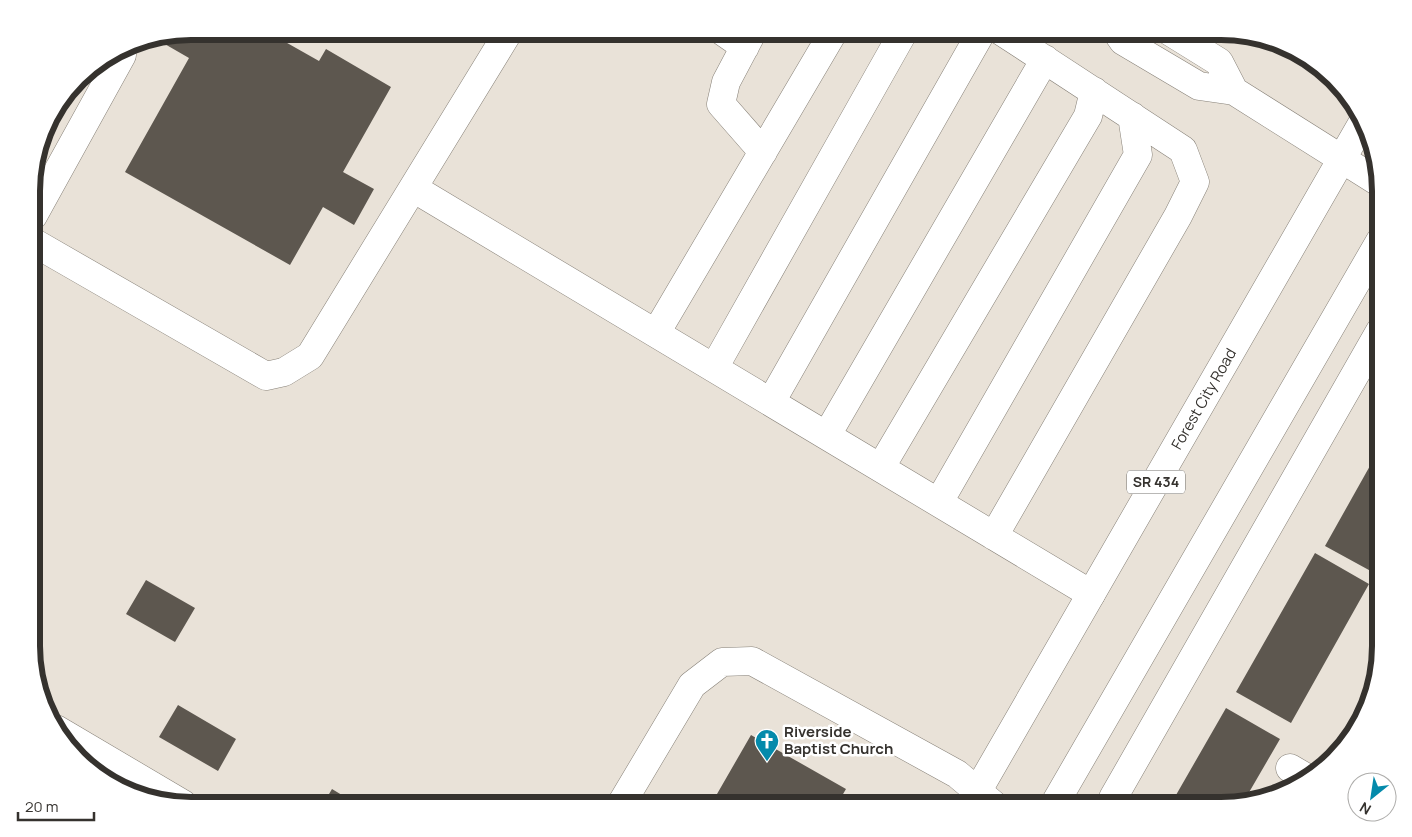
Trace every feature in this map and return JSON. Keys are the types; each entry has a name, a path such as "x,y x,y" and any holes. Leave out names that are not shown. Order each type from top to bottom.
{"main road":[{"path":"40,246 266,376 284,372 310,356 503,40"},
{"path":"748,40 726,82 721,104 763,152"},
{"path":"656,333 829,40"},
{"path":"714,368 899,40"},
{"path":"771,402 977,40"},
{"path":"994,536 1178,216 1195,182 1183,150 1015,40"},
{"path":"1124,40 1199,86 1234,91 1371,178"},
{"path":"1184,40 1219,62 1234,91"},
{"path":"40,185 120,58"},
{"path":"827,435 1045,59"},
{"path":"881,467 1088,116 1094,91"},
{"path":"939,502 1138,154 1132,116"},
{"name":"Forest City Road","path":"982,797 1091,594 1358,130"},
{"path":"413,188 1091,594"},
{"path":"1059,797 1372,255"},
{"path":"1114,797 1372,345"},
{"path":"625,797 692,685 722,662 752,660 957,774 977,797"},
{"path":"73,739 168,795"}],"building":[{"path":"191,40 282,40 319,61 326,49 391,87 343,172 374,189 354,225 323,207 290,265 125,172 189,58 163,43"},
{"path":"1372,462 1372,572 1325,546"},
{"path":"1315,553 1369,584 1291,723 1236,692"},
{"path":"146,580 195,608 175,642 126,614"},
{"path":"178,705 236,739 218,771 159,737"},
{"path":"1226,708 1280,739 1248,794 1231,797 1175,797"},
{"name":"Riverside Baptist Church","path":"751,735 846,789 841,797 722,797 717,794"},
{"path":"332,789 345,797 327,797"}],"place":[{"name":"Riverside Baptist Church","path":"767,762"}]}
